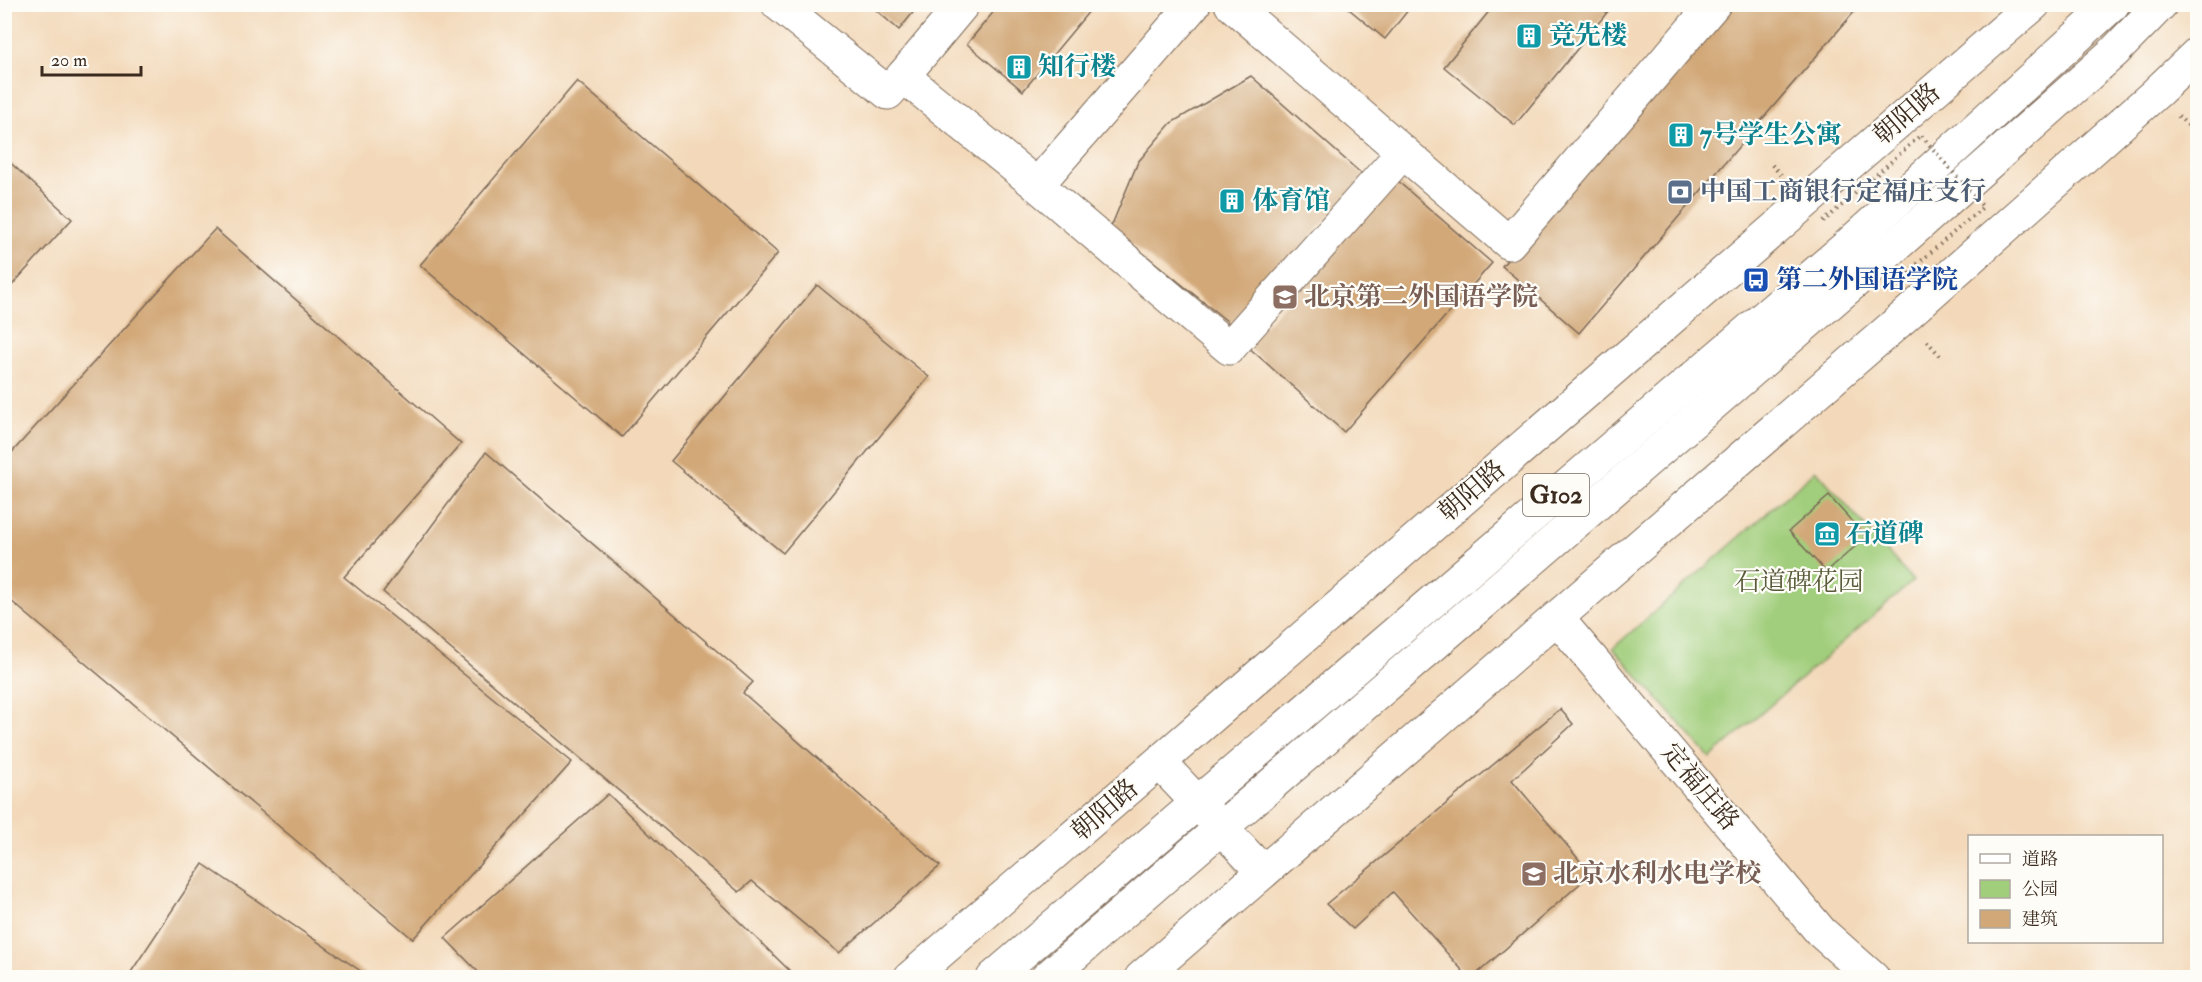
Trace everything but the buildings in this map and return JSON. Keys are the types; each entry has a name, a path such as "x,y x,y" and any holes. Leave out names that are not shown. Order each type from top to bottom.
{"main road":[{"path":"778,4 888,93 963,4"},
{"path":"1037,185 1194,4"},
{"path":"1231,4 1509,243 1714,4"},
{"name":"朝阳路","path":"910,978 2034,4"},
{"name":"G102","path":"993,978 1836,255 2090,28 2113,4"},
{"name":"G102","path":"1047,978 1866,272 2114,52 2161,4"},
{"path":"1141,978 1905,316 2198,53"},
{"path":"903,76 1037,185 1229,348 1403,152"},
{"name":"定福庄路","path":"1557,618 1821,932 1873,978"},
{"path":"1160,763 1263,872"}],"path":[{"path":"1823,222 1921,135 1983,207 1884,292"}],"green space":[{"name":"石道碑花园","path":"1816,470 1913,581 1710,758 1613,648"}],"place":[{"name":"竞先楼","path":"1529,36"},
{"name":"知行楼","path":"1019,67"},
{"name":"7号学生公寓","path":"1681,135"},
{"name":"中国工商银行定福庄支行","path":"1680,192"},
{"name":"体育馆","path":"1232,201"},
{"name":"第二外国语学院","path":"1756,280"},
{"name":"北京第二外国语学院","path":"1285,297"},
{"name":"石道碑","path":"1827,534"},
{"name":"北京水利水电学校","path":"1534,874"}]}
